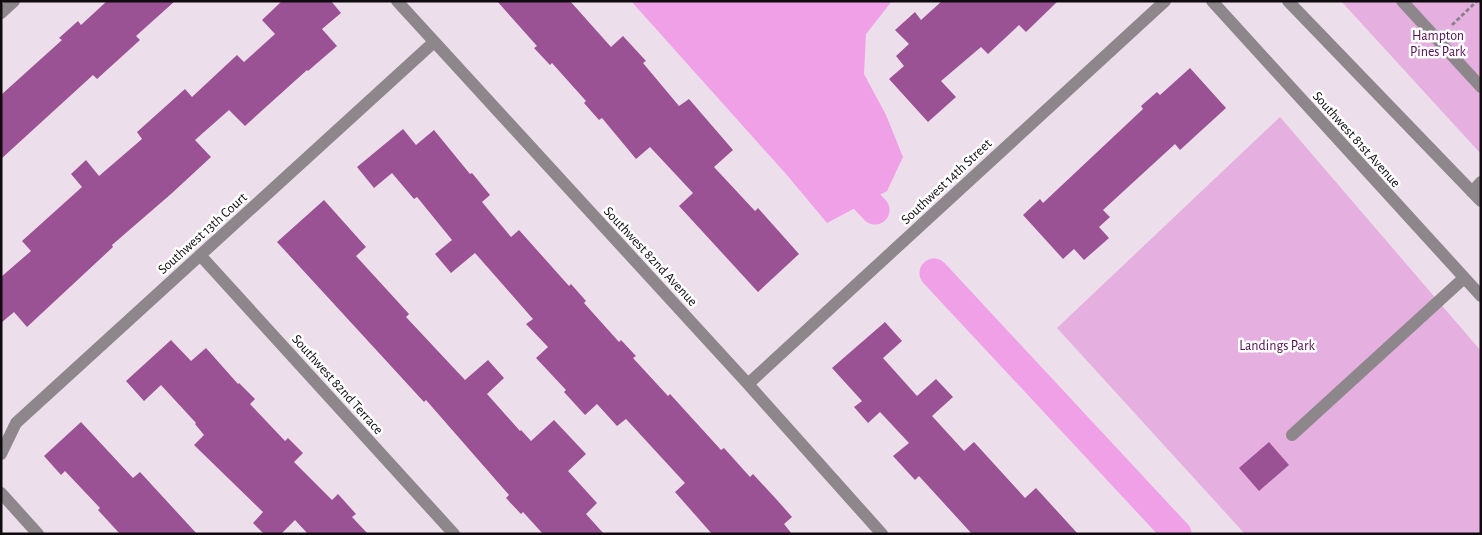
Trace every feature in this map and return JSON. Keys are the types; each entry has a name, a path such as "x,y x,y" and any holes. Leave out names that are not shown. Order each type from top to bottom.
{"street":[{"path":"1,13 14,1"},
{"name":"Southwest 82nd Avenue","path":"397,1 748,384 882,534"},
{"name":"Southwest 14th Street","path":"748,384 1165,1"},
{"name":"Southwest 81st Avenue","path":"1212,1 1481,296"},
{"path":"1288,1 1481,201"},
{"path":"1402,1 1481,87"},
{"name":"Southwest 13th Court","path":"1,454 16,423 434,42"},
{"path":"1472,192 1481,182"},
{"name":"Southwest 82nd Terrace","path":"200,255 454,534"},
{"path":"1292,435 1464,278"},
{"path":"1,493 38,534"}],"path":[{"path":"1437,39 1477,1"}],"green space":[{"name":"Hampton Pines Park","path":"1341,1 1481,1 1481,154"},
{"name":"Landings Park","path":"1280,117 1481,351 1481,534 1245,534 1057,328"}],"shaded area":[{"path":"631,1 892,1 866,34 864,74 886,115 903,157 887,191 827,223 786,174"}],"building":[{"path":"107,1 175,1 136,36 140,40 97,79 93,75 1,159 1,95 62,40 59,38 78,21 81,25"},
{"path":"282,1 331,1 341,13 322,29 337,46 307,70 245,126 229,110 195,140 211,157 112,245 113,247 27,327 14,312 1,323 1,277 31,251 22,241 82,187 71,174 86,160 99,176 142,139 137,132 185,89 192,97 237,55 244,62 275,34 262,20"},
{"path":"497,1 570,1 611,47 623,36 646,61 643,63 679,106 689,99 733,150 714,167 755,211 758,208 799,254 758,292 679,206 693,193 650,147 636,159 602,118 599,120 584,103 586,101 552,63 550,65 534,48 537,46"},
{"path":"942,1 1058,1 1026,32 1019,25 988,54 981,47 941,81 956,97 928,122 889,79 904,66 896,56 909,44 895,30 915,12 921,20"},
{"path":"1190,68 1226,108 1180,150 1175,144 1103,210 1110,217 1099,227 1109,238 1084,260 1074,249 1063,259 1023,215 1040,199 1043,203 1143,109 1141,106 1157,92 1160,95"},
{"path":"403,129 416,145 434,130 490,195 482,202 511,237 519,230 569,286 571,284 586,301 584,303 619,342 621,340 636,356 633,358 668,396 670,394 721,450 724,448 750,477 753,474 792,517 784,524 792,534 712,534 675,492 685,483 626,419 617,426 597,404 585,415 564,392 566,390 536,358 548,347 526,324 533,319 475,253 451,273 435,254 452,240 417,197 414,199 392,173 374,188 357,167"},
{"path":"324,200 366,247 356,256 409,314 406,317 465,380 488,360 504,378 487,394 520,431 531,441 554,420 586,454 568,471 597,503 586,514 604,534 543,534 523,512 521,514 506,498 509,495 426,400 424,402 277,242"},
{"path":"885,322 902,341 883,358 917,396 936,379 953,397 932,416 964,451 974,442 1025,498 1036,488 1078,534 972,534 919,476 915,480 893,456 909,443 880,412 868,423 854,407 862,401 832,368"},
{"path":"171,340 191,361 206,348 238,384 255,399 250,404 285,441 288,438 303,453 294,462 332,500 338,494 356,514 352,517 368,534 308,534 295,520 281,534 264,534 253,523 263,512 194,445 204,435 196,423 161,385 144,401 126,381"},
{"path":"81,422 133,478 140,472 197,534 120,534 98,510 100,508 65,471 61,475 44,456"},
{"path":"1269,442 1289,465 1259,491 1239,468"}],"waterway":[{"path":"840,173 875,210"},
{"path":"934,273 1177,534"}]}
